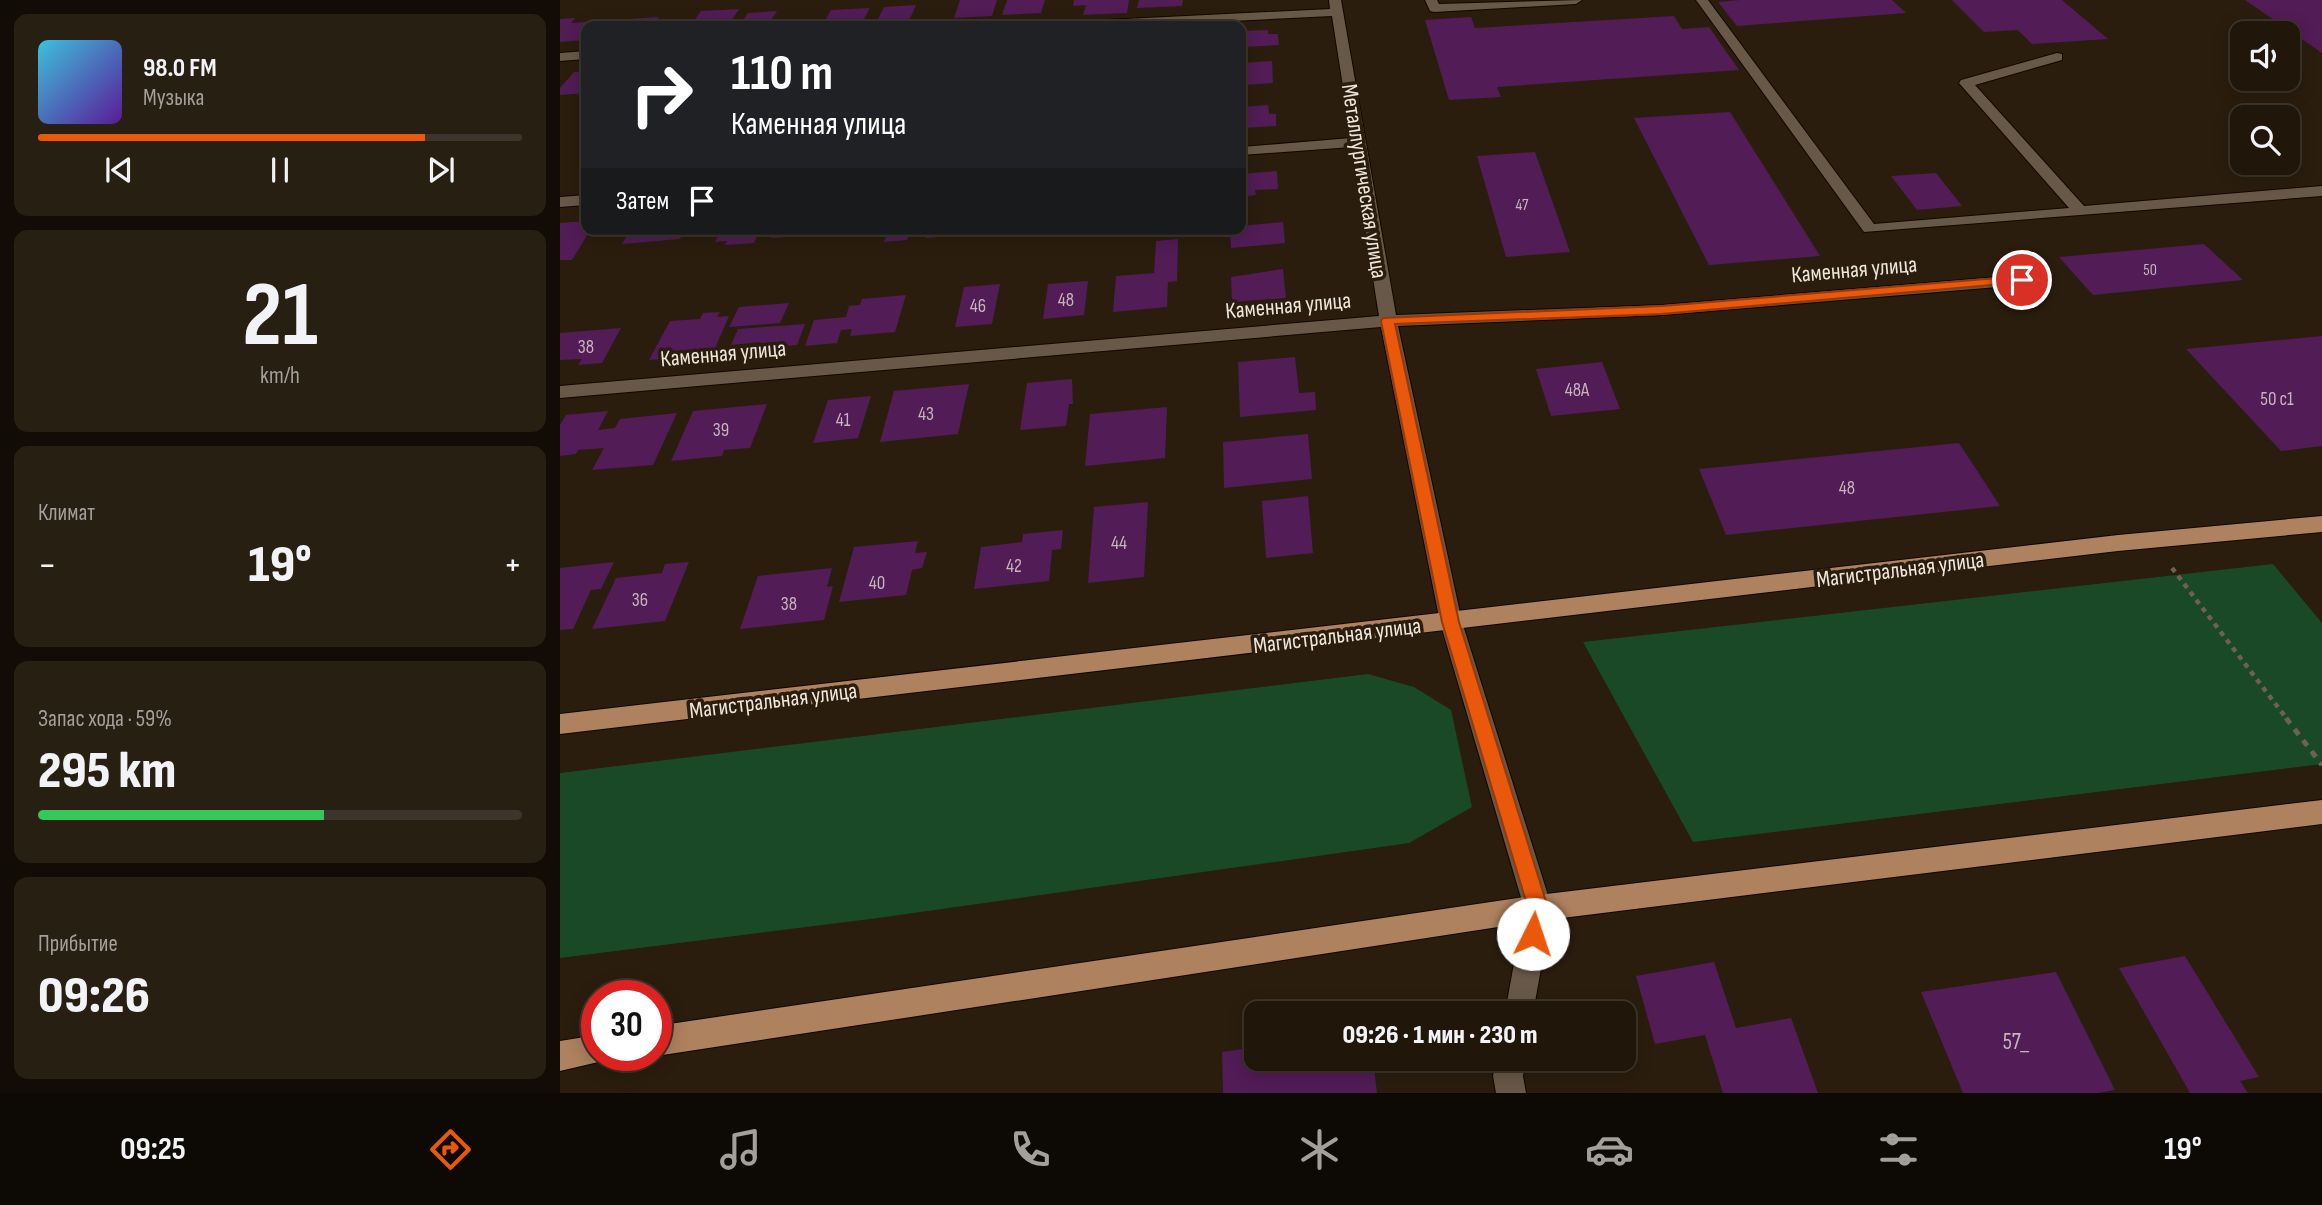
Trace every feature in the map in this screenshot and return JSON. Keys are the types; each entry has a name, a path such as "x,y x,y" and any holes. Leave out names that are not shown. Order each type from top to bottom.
{"main road":[{"name":"Магистральная улица","path":"560,724 2150,540 2322,524"},
{"path":"672,1039 1538,908 2322,812"},
{"path":"560,1056 581,1053"}],"street":[{"path":"1431,0 1434,8 1576,0"},
{"path":"1702,0 1870,229 2322,191"},
{"path":"1133,21 1336,6"},
{"name":"Металлургическая улица","path":"1336,6 1388,321 1451,622 1538,908 1521,1001"},
{"path":"560,57 581,55"},
{"path":"2057,57 1966,83 2079,210"},
{"path":"1246,151 1360,142"},
{"path":"560,202 581,200"},
{"name":"Каменная улица","path":"560,392 1388,321 1662,310 2022,280"},
{"path":"1508,1071 1511,1093"}],"path":[{"path":"2150,540 2322,765"}],"green space":[{"path":"2273,564 2322,623 2322,764 1693,842 1583,642"},
{"path":"1368,674 1414,687 1451,710 1472,807 1409,843 878,918 560,958 560,773"}],"building":[{"path":"960,0 997,0 992,16 954,18"},
{"path":"1007,0 1045,0 1041,13 1002,15"},
{"path":"1074,0 1129,0 1127,13 1083,15 1086,5 1073,6"},
{"path":"1139,0 1183,0 1182,6 1137,8"},
{"path":"1892,0 1906,13 1737,26 1718,2"},
{"path":"1952,0 2062,0 2108,39 2032,44 2018,30 1984,32"},
{"path":"2245,0 2322,0 2322,53 2300,38 2300,21 2276,21"},
{"path":"916,5 909,21 877,21 884,7"},
{"path":"870,8 863,21 825,21 831,10"},
{"path":"739,9 731,21 694,21 701,11"},
{"path":"777,11 770,21 742,21 748,13"},
{"path":"1674,16 1682,29 1709,27 1739,70 1497,87 1501,97 1449,100 1425,20 1471,17 1475,28"},
{"path":"659,17 656,21 612,20"},
{"path":"575,18 571,23 581,22 581,40 560,42 560,19"},
{"path":"1268,30 1268,34 1278,34 1279,45 1246,47 1246,31"},
{"path":"1272,61 1273,83 1246,85 1246,63"},
{"path":"581,71 581,93 560,95 560,88 574,72"},
{"path":"1268,105 1269,114 1276,114 1276,126 1246,128 1246,107"},
{"path":"1730,112 1820,256 1709,265 1634,118"},
{"path":"1535,152 1570,252 1506,257 1477,156"},
{"path":"1277,171 1278,189 1255,190 1256,195 1246,196 1246,174"},
{"path":"1936,173 1962,206 1917,210 1891,176"},
{"path":"581,221 581,235 587,235 572,260 560,260 560,223"},
{"path":"1283,222 1285,243 1231,248 1230,235 1246,235 1246,226"},
{"path":"627,235 682,235 680,239 622,244"},
{"path":"719,235 757,235 754,243 725,245 727,241 715,242"},
{"path":"772,235 811,235 771,238"},
{"path":"887,235 909,235 907,240 884,242"},
{"path":"927,235 953,235 953,236 926,238"},
{"path":"1178,239 1177,281 1168,282 1167,307 1113,312 1116,276 1154,273 1156,241"},
{"path":"2204,244 2243,280 2093,295 2059,257"},
{"path":"1283,269 1286,298 1232,302 1231,277"},
{"path":"1088,281 1084,315 1043,319 1048,284"},
{"path":"1000,284 992,324 955,327 964,287"},
{"path":"906,295 895,332 850,336 852,329 841,330 837,343 805,346 814,320 846,317 849,306 860,305 862,299"},
{"path":"789,303 780,323 729,327 739,307"},
{"path":"720,312 717,317 729,316 712,355 649,360 670,321 700,319 703,313"},
{"path":"805,324 797,345 759,348 761,342 731,345 738,329"},
{"path":"621,328 602,363 578,365 582,359 560,360 560,333"},
{"path":"2322,336 2322,446 2281,451 2186,349"},
{"path":"1295,357 1299,393 1315,392 1316,410 1240,417 1238,362"},
{"path":"1602,362 1620,409 1551,416 1536,369"},
{"path":"1072,379 1073,404 1069,404 1066,426 1020,430 1027,383"},
{"path":"969,384 958,434 880,442 894,391"},
{"path":"871,396 858,438 813,443 828,400"},
{"path":"767,404 750,448 724,450 722,456 671,461 693,411"},
{"path":"1167,407 1165,458 1085,466 1090,414"},
{"path":"608,411 598,430 615,428 620,419 677,413 653,465 592,470 604,448 578,450 576,454 560,456 560,425 566,415"},
{"path":"1308,434 1312,479 1224,488 1223,442"},
{"path":"1959,443 2000,506 1726,535 1699,469"},
{"path":"1308,496 1313,553 1266,558 1262,501"},
{"path":"1148,502 1144,577 1088,583 1094,507"},
{"path":"1063,530 1061,549 1052,550 1049,581 974,589 981,547 1022,542 1023,534"},
{"path":"918,541 915,553 927,552 922,568 912,570 906,595 839,602 854,547"},
{"path":"614,562 601,589 591,590 573,629 560,630 560,568"},
{"path":"689,562 665,621 592,629 616,578 662,573 665,564"},
{"path":"832,568 827,587 833,586 824,620 740,629 758,576"},
{"path":"2185,956 2259,1077 2240,1081 2248,1093 2190,1093 2119,968"},
{"path":"1714,962 1736,1028 1791,1018 1818,1093 1723,1093 1705,1035 1655,1044 1636,976"},
{"path":"2056,972 2115,1090 2098,1093 1963,1093 1921,992"},
{"path":"1244,1049 1244,1071 1374,1071 1377,1093 1223,1093 1222,1052"}],"route":[{"path":"1533,934 1538,908 1451,622 1388,321 1662,310 2022,280"}]}
